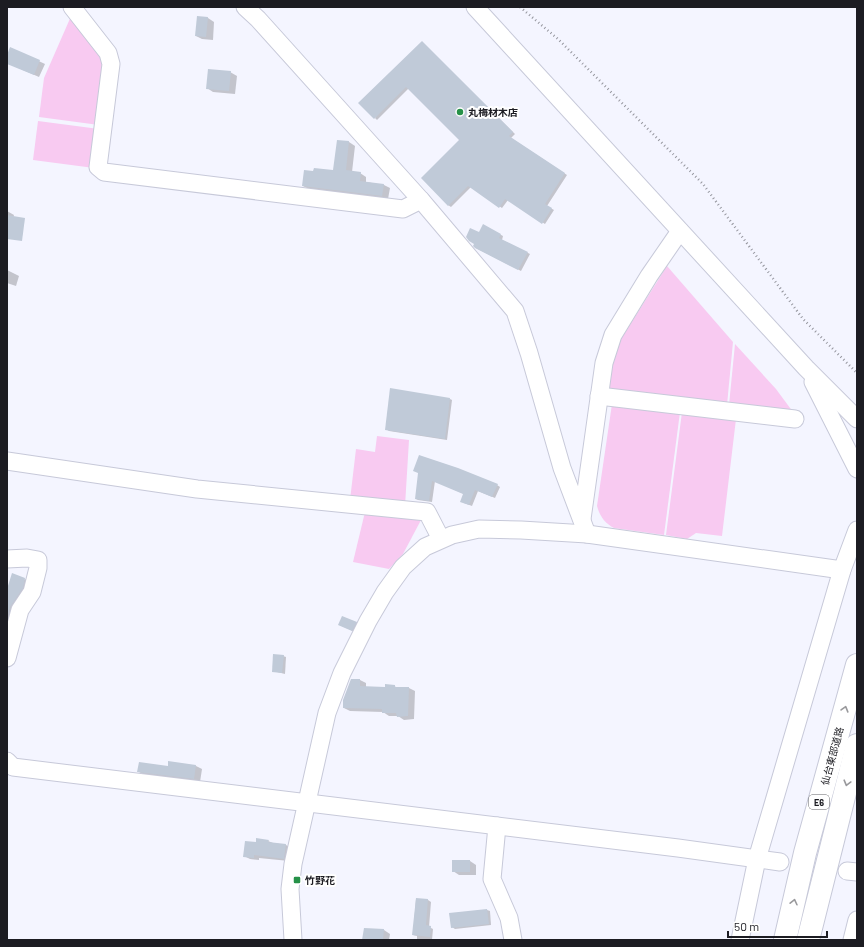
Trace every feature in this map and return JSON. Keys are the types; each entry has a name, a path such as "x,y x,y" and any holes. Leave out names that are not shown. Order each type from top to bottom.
{"highway":[{"name":"仙台東部道路","path":"785,940 807,846 857,665"},
{"name":"E6","path":"808,940 857,745"}],"street":[{"path":"72,7 108,53 111,64 98,167 104,172 403,209 421,200"},
{"path":"245,7 258,19 421,200 515,311 529,353 562,468 585,527"},
{"path":"475,7 806,368 857,419"},
{"path":"585,527 604,363 613,335 648,277 680,231"},
{"path":"806,368 857,469"},
{"path":"599,396 795,419"},
{"path":"7,461 196,489 427,512 441,539"},
{"path":"293,940 290,889 293,864 327,713 342,673 368,621 385,592 403,566 425,547 452,535 479,529 521,530 585,527 842,570"},
{"path":"740,940 757,859 842,570 857,530"},
{"path":"7,559 27,558 38,560 38,568 32,592 20,610 7,658"},
{"path":"7,761 13,767 780,862"},
{"path":"497,826 492,879 509,918 513,940"},
{"path":"852,940 857,920"}],"path":[{"path":"520,7 558,39 703,184 803,319 857,373"}],"shaded area":[{"path":"72,14 106,61 99,125 39,117 44,78"},
{"path":"38,121 99,129 94,168 33,160"},
{"path":"667,266 733,342 727,405 612,391 607,388 613,356 621,339"},
{"path":"735,344 776,389 793,412 729,405"},
{"path":"612,404 680,412 664,535 614,528 603,519 598,510 597,506"},
{"path":"682,412 736,419 722,536 696,533 687,539 666,535"},
{"path":"377,436 409,440 405,506 350,500 356,449 375,452"},
{"path":"365,512 416,518 421,520 403,554 389,569 353,562"}],"building":[{"path":"197,16 208,17 206,37 195,36"},
{"path":"422,41 513,132 509,136 565,173 545,204 552,208 542,224 505,199 499,208 468,186 448,206 421,178 459,140 406,87 374,119 358,103"},
{"path":"10,47 40,60 34,75 7,64 7,55"},
{"path":"208,69 231,71 229,91 206,89"},
{"path":"337,140 349,141 346,170 361,172 360,181 384,184 382,196 302,186 304,170 313,171 314,168 333,170"},
{"path":"7,215 25,218 22,241 7,239"},
{"path":"483,224 501,234 499,238 528,252 518,270 475,248 473,246 474,244 469,241 466,237 470,228 479,232"},
{"path":"390,388 450,398 445,439 385,430"},
{"path":"419,455 458,468 498,484 492,497 475,490 469,505 460,502 463,494 432,481 429,501 415,499 418,473 413,471"},
{"path":"12,573 25,578 23,588 10,607 7,620 7,589"},
{"path":"342,616 357,622 352,631 338,625"},
{"path":"273,654 284,655 282,673 272,672"},
{"path":"351,679 360,679 360,686 385,687 385,684 395,685 395,687 409,687 408,716 397,717 396,713 382,713 382,709 343,708 343,700"},
{"path":"168,761 196,765 194,779 137,772 139,762 168,766"},
{"path":"256,838 269,840 268,842 286,844 284,859 254,855 254,858 243,857 245,841 256,842"},
{"path":"452,860 470,860 470,872 452,872"},
{"path":"416,898 428,899 426,925 431,926 430,937 412,935"},
{"path":"487,909 489,924 451,928 449,913"},
{"path":"364,928 384,929 383,940 362,940"}],"place":[{"name":"丸梅材木店","path":"460,112"},
{"name":"竹野花","path":"297,880"}]}
